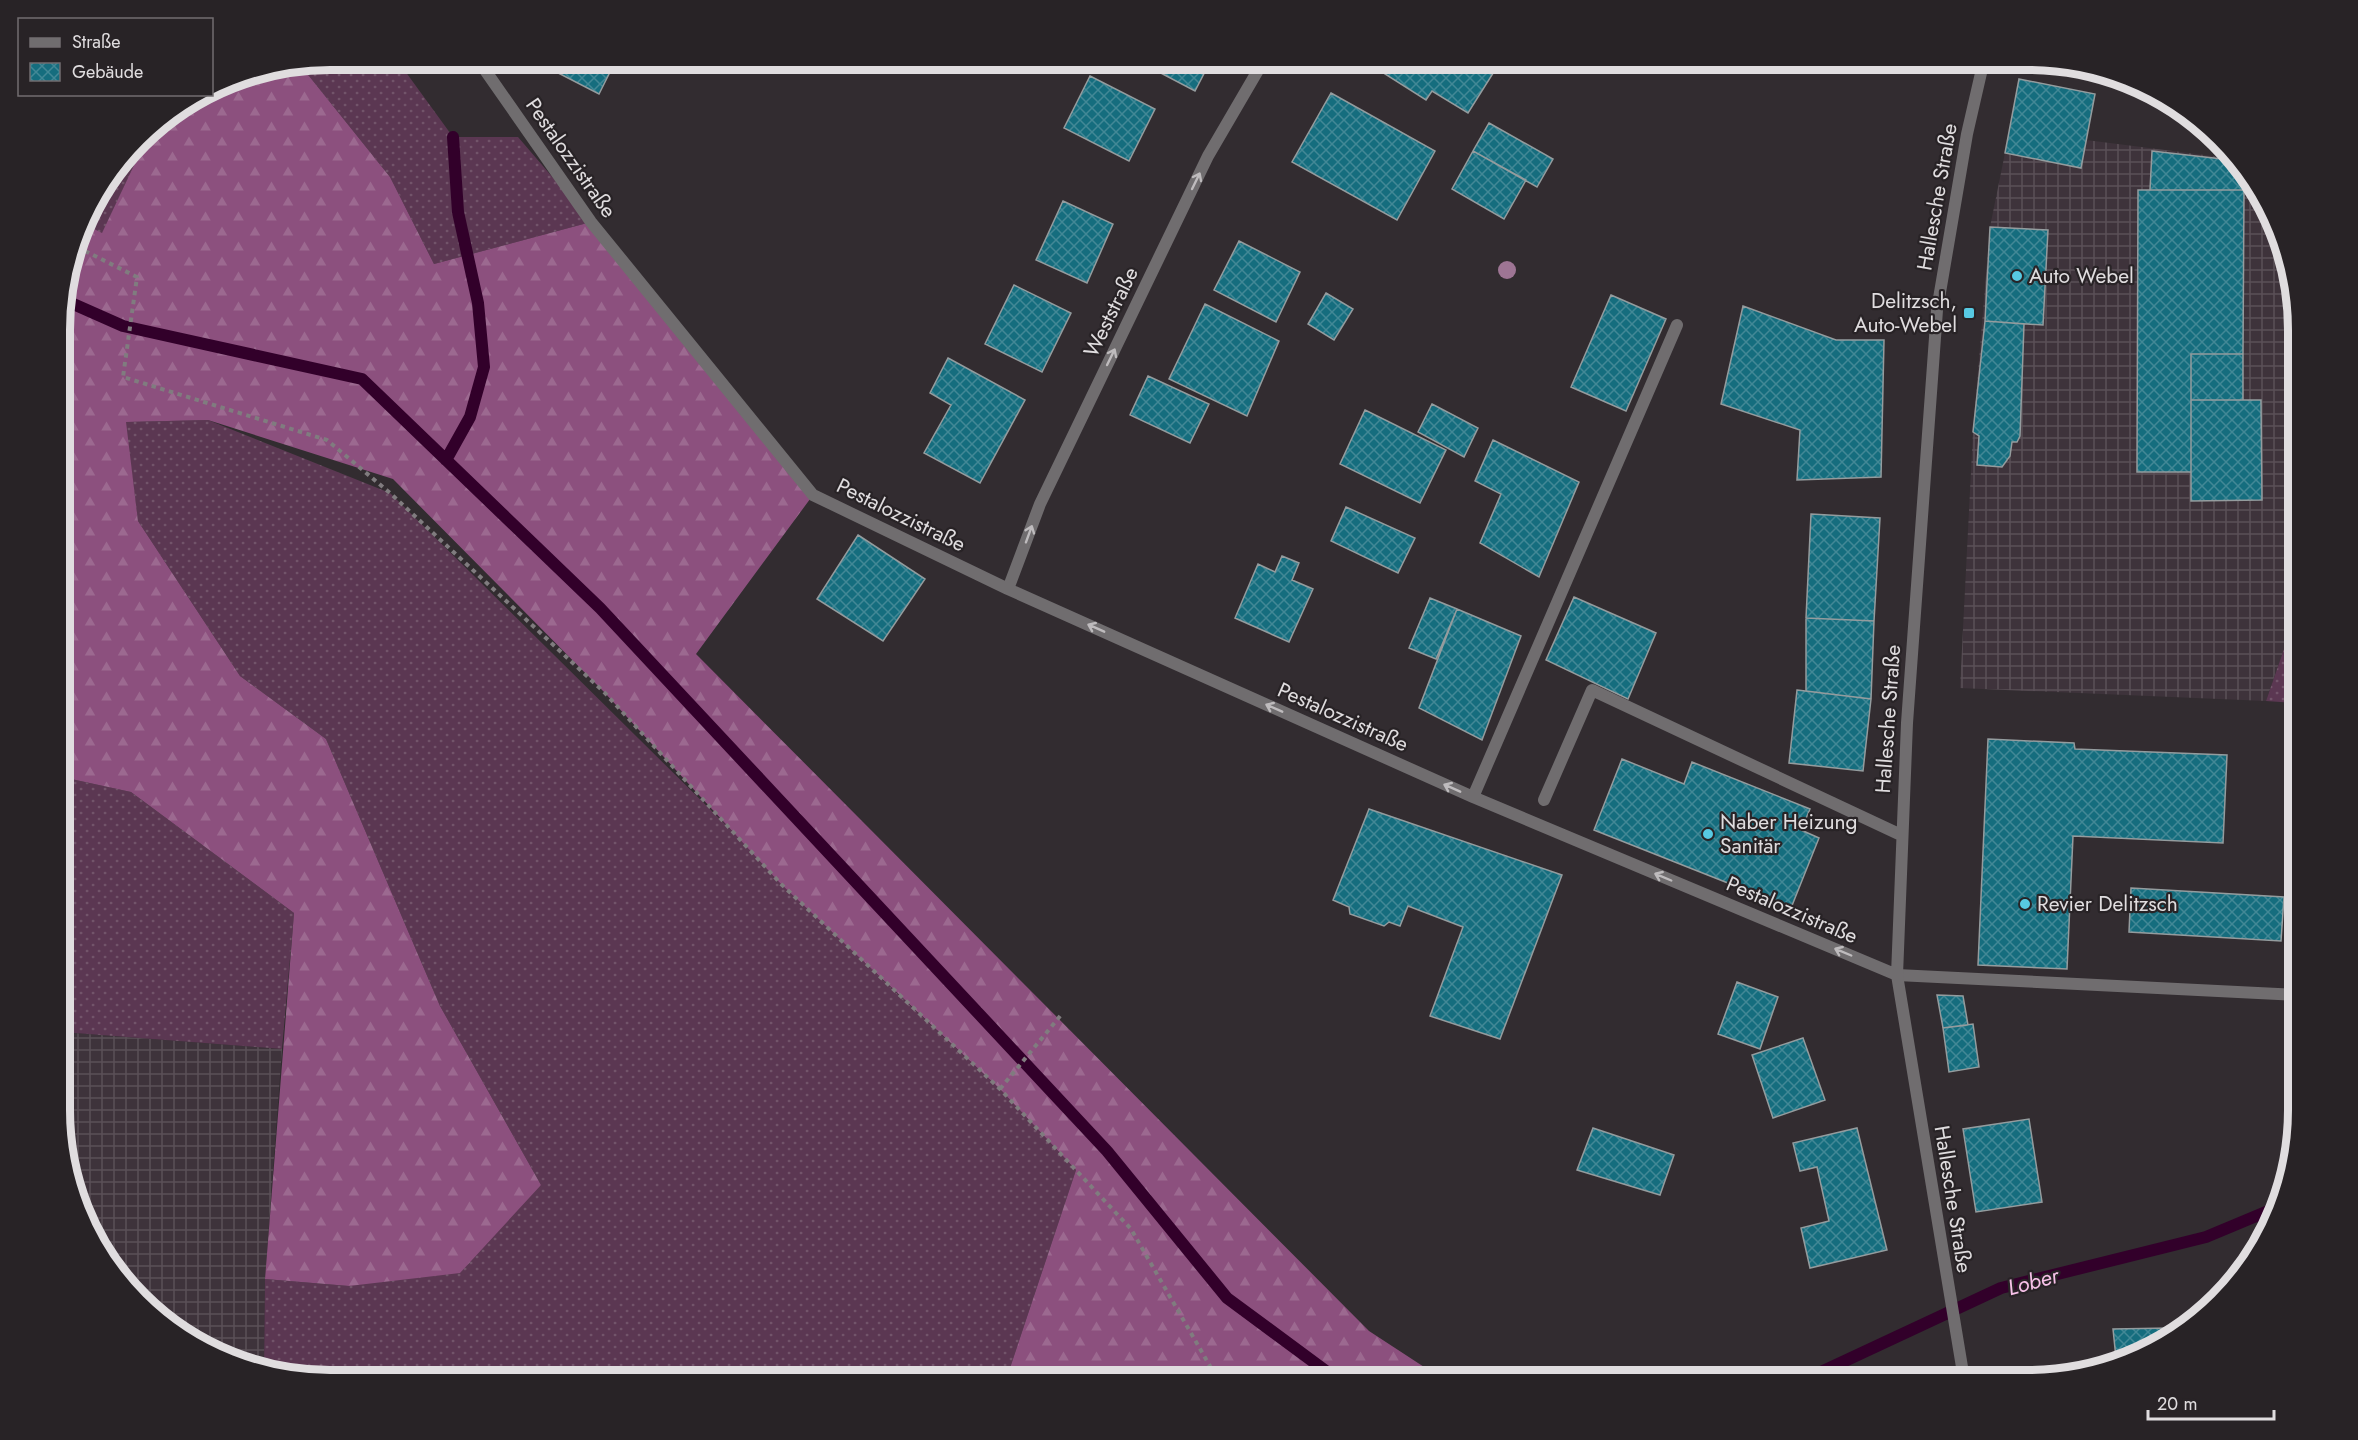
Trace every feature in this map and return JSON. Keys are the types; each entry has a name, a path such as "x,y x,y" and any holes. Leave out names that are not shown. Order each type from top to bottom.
{"street":[{"name":"Pestalozzistraße","path":"485,70 591,222 813,495 1008,589 1473,797 1897,975 2288,995"},
{"name":"Weststraße","path":"1008,589 1040,504 1208,156 1258,70"},
{"name":"Hallesche Straße","path":"1961,1370 1897,975 1900,835 1937,310 1967,134 1982,70"},
{"path":"1473,797 1677,325"},
{"path":"1544,800 1592,690 1900,835"}],"path":[{"path":"83,250 137,277 123,377 327,440 390,493 604,692 781,884 1000,1089 1131,1229 1212,1370"},
{"path":"1000,1089 1061,1016"}],"shaded area":[{"path":"404,70 453,137 518,137 591,222 434,264 390,177 306,72"},
{"path":"2086,140 2221,157 2253,200 2274,247 2283,280 2288,330 2288,640 2266,701 1960,688 1973,432 1990,227 2005,153 2081,168"},
{"path":"139,155 102,234 91,228 97,215 114,186"},
{"path":"208,420 390,493 887,984 1000,1089 1076,1170 1009,1370 330,1370 264,1361 265,1279 349,1286 541,1185 440,1006 326,739 240,676 138,521 125,422"},
{"path":"2288,640 2288,702 2266,701"},
{"path":"70,779 131,792 294,913 282,1049 70,1033"},
{"path":"70,1033 282,1049 265,1279 264,1361 215,1343 186,1326 159,1305 124,1268 97,1225 84,1193 75,1160 70,1110"}],"green space":[{"path":"306,72 390,177 434,264 591,222 813,495 696,654 1369,1331 1429,1370 1009,1370 1076,1170 1000,1089 781,884 604,692 393,479 208,420 126,422 138,521 240,676 326,739 440,1006 541,1185 460,1273 349,1286 265,1279 294,913 131,792 70,779 70,330 75,280 84,247 91,228 102,233 139,155 172,124 200,105 231,90 263,79"}],"building":[{"path":"552,70 611,70 599,94"},
{"path":"1155,70 1206,70 1195,91"},
{"path":"1379,70 1495,70 1468,113 1432,91 1426,100"},
{"path":"1090,76 1155,109 1129,161 1064,128"},
{"path":"2019,79 2095,94 2081,168 2005,153"},
{"path":"1331,93 1435,151 1397,220 1292,162"},
{"path":"1489,123 1553,159 1537,187 1473,151"},
{"path":"1473,151 1526,180 1504,219 1452,189"},
{"path":"2152,151 2223,159 2244,186 2244,190 2150,190"},
{"path":"2138,190 2244,190 2243,354 2191,354 2191,472 2137,472"},
{"path":"1063,201 1113,224 1087,283 1036,260"},
{"name":"Auto Webel","path":"1990,227 2048,230 2043,325 1985,321"},
{"path":"1239,241 1300,272 1276,322 1214,290"},
{"path":"1014,285 1071,313 1042,372 985,344"},
{"path":"1326,293 1353,309 1334,340 1308,324"},
{"path":"1611,295 1666,319 1626,411 1571,387"},
{"path":"1205,304 1279,341 1247,416 1169,379"},
{"path":"1743,306 1836,340 1884,340 1881,477 1797,480 1800,430 1721,404"},
{"path":"1985,321 2024,324 2020,436 2017,442 2012,442 2010,456 2002,467 1977,465 1979,436 1973,432"},
{"path":"2191,354 2243,354 2243,400 2191,400"},
{"path":"948,358 1025,400 980,483 924,453 951,405 930,393"},
{"path":"1148,376 1209,404 1190,443 1130,415"},
{"path":"2191,400 2261,400 2262,500 2191,501"},
{"path":"1432,404 1478,428 1464,457 1418,432"},
{"path":"1365,410 1446,450 1420,503 1340,464"},
{"path":"1493,440 1579,482 1539,577 1480,543 1501,494 1475,481"},
{"path":"1346,507 1415,538 1398,573 1331,541"},
{"path":"1811,514 1880,518 1874,621 1806,618"},
{"path":"858,535 925,579 883,641 817,599"},
{"path":"1282,556 1299,563 1292,580 1313,589 1289,642 1235,618 1258,564 1275,572"},
{"path":"1574,597 1656,633 1628,699 1546,660"},
{"path":"1430,598 1457,609 1436,659 1409,648"},
{"path":"1457,609 1521,636 1482,740 1419,708"},
{"path":"1806,618 1874,621 1871,699 1806,691"},
{"path":"1797,690 1871,699 1863,771 1789,763"},
{"name":"Revier Delitzsch","path":"1988,739 2074,743 2075,749 2227,755 2223,843 2073,836 2067,969 1978,965"},
{"name":"Naber Heizung Sanitär","path":"1622,759 1684,784 1692,762 1810,809 1801,830 1819,838 1791,908 1594,830"},
{"path":"1369,809 1562,875 1500,1039 1430,1016 1463,927 1408,906 1400,926 1389,922 1384,926 1350,914 1349,907 1333,900"},
{"path":"2131,888 2284,897 2281,941 2129,932"},
{"path":"1737,982 1778,997 1760,1049 1718,1034"},
{"path":"1937,995 1963,996 1968,1025 1943,1028"},
{"path":"1973,1024 1979,1067 1949,1072 1943,1028"},
{"path":"1803,1038 1825,1100 1773,1118 1752,1055"},
{"path":"2029,1119 2042,1202 1976,1212 1963,1129"},
{"path":"1593,1128 1674,1155 1660,1195 1577,1170"},
{"path":"1857,1128 1887,1250 1810,1268 1801,1228 1829,1221 1817,1167 1800,1171 1793,1143"},
{"path":"2169,1328 2143,1343 2116,1354 2113,1329"}],"waterway":[{"path":"446,460 470,417 484,367 478,303 458,212 453,137"},
{"path":"72,303 123,326 362,379 600,608 1107,1151 1227,1298 1324,1370"},
{"name":"Lober","path":"1825,1370 2001,1288 2206,1237 2267,1212"}],"place":[{"name":"Auto Webel","path":"2017,276"},
{"name":"Delitzsch, Auto-Webel","path":"1969,313"},
{"name":"Naber Heizung Sanitär","path":"1708,834"},
{"name":"Revier Delitzsch","path":"2025,904"}]}
